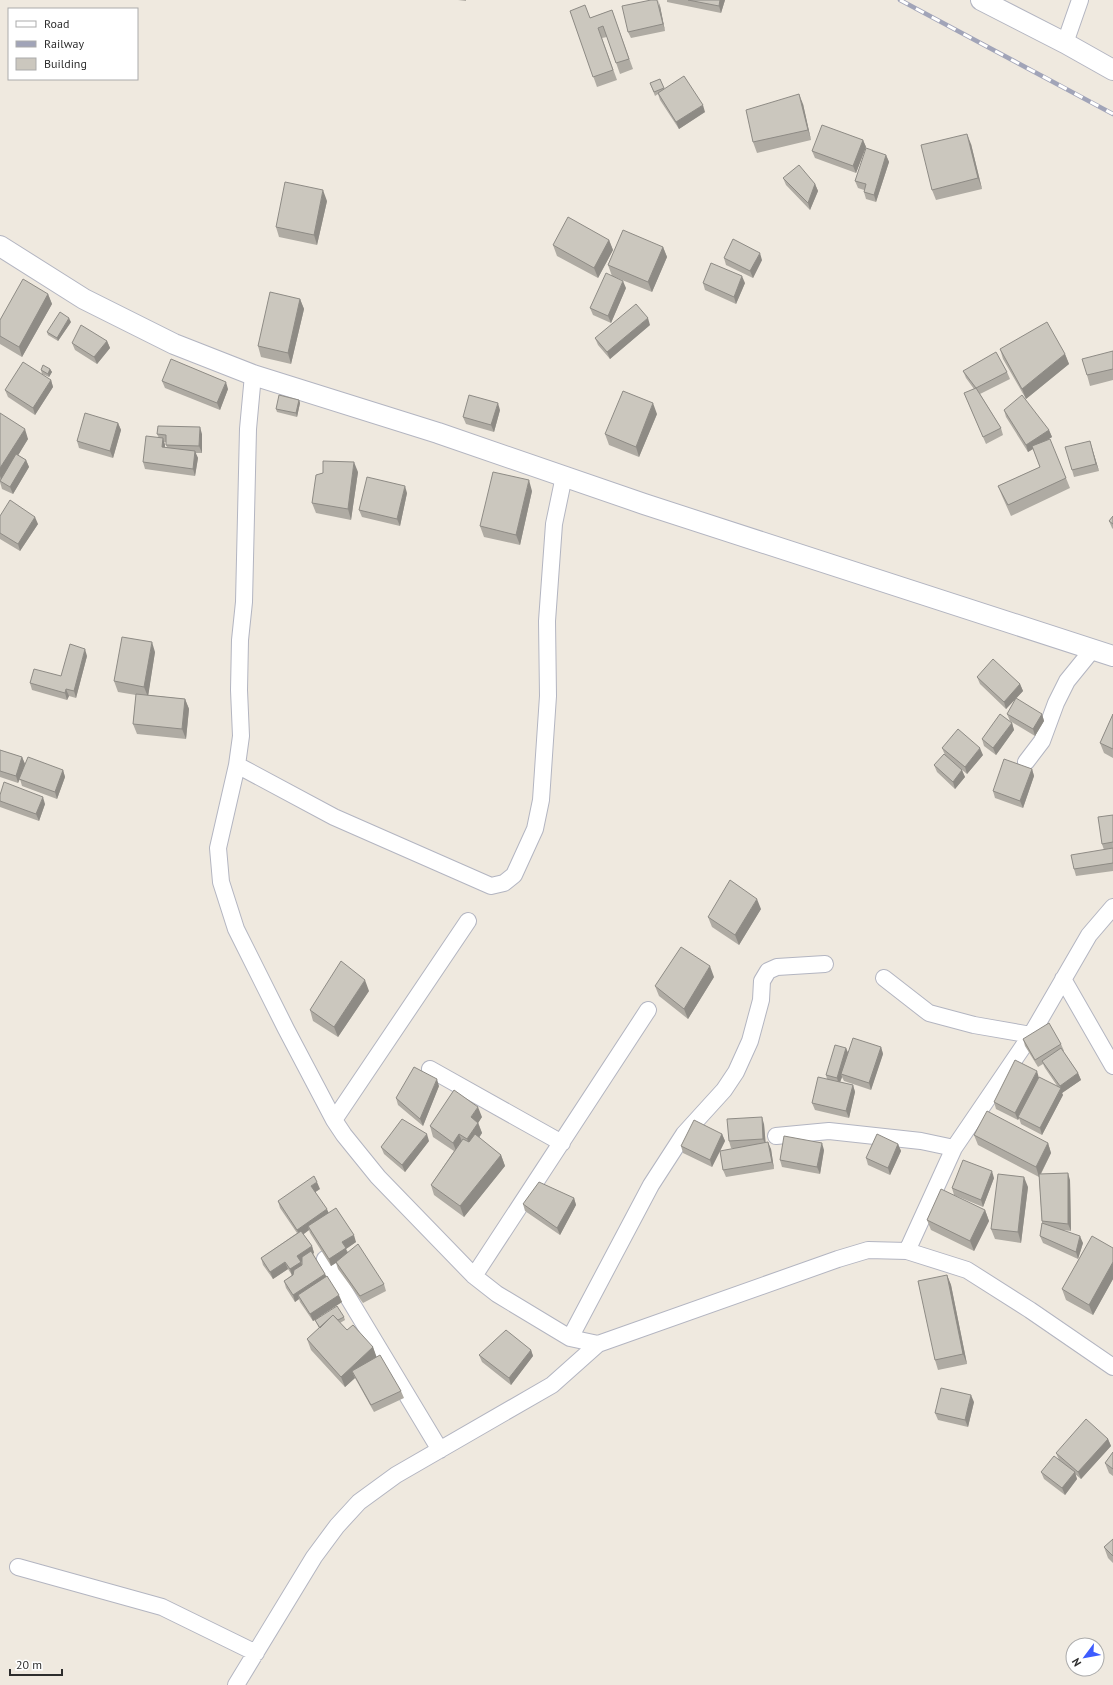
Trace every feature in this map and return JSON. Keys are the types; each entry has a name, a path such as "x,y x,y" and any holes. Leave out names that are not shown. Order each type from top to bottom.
{"street":[{"path":"981,0 1065,43 1113,70"},
{"path":"1065,43 1080,0"},
{"path":"0,246 84,299 174,344 253,375 438,433 644,504 1113,656"},
{"path":"253,375 248,430 244,602 240,640 238,690 241,736 237,765 218,848 221,882 236,929 334,1120 378,1177 474,1276 497,1294 570,1338 598,1344"},
{"path":"237,765 334,817 491,886 504,883 514,875 535,829 541,800 548,696 548,614 554,524 564,476"},
{"path":"1026,762 1042,741 1056,702 1066,681 1093,649"},
{"path":"907,1251 954,1148 1031,1035 1089,935 1113,907"},
{"path":"334,1120 468,921"},
{"path":"570,1338 651,1185 684,1134 724,1090 736,1072 750,1041 761,1000 762,981 768,971 777,967 825,964"},
{"path":"884,978 929,1013 974,1025 1031,1035"},
{"path":"1063,979 1113,1066"},
{"path":"474,1276 648,1010"},
{"path":"430,1069 562,1143"},
{"path":"776,1136 828,1131 907,1139 954,1148"},
{"path":"236,1685 314,1557 359,1502 396,1475 552,1385 598,1344 838,1259 868,1250 907,1251 967,1270 1036,1314 1113,1367"},
{"path":"325,1259 440,1450"},
{"path":"18,1567 162,1607 256,1654"}],"building":[{"path":"657,0 663,24 628,32 622,6"},
{"path":"688,0 720,0 719,6"},
{"path":"585,5 590,18 612,10 629,59 616,63 603,26 598,28 613,70 593,77 570,11"},
{"path":"684,76 703,105 676,122 658,93"},
{"path":"660,79 664,88 654,92 650,83"},
{"path":"799,94 808,130 753,142 746,110"},
{"path":"822,125 863,140 853,166 812,151"},
{"path":"967,134 978,178 932,190 921,145"},
{"path":"866,148 886,155 874,195 864,192 866,184 855,181"},
{"path":"799,165 815,184 808,203 783,178"},
{"path":"285,182 323,190 314,235 276,227"},
{"path":"568,217 609,240 594,268 553,245"},
{"path":"623,230 663,247 648,282 608,265"},
{"path":"733,239 760,253 750,271 724,258"},
{"path":"711,263 742,276 734,297 703,283"},
{"path":"606,273 623,281 608,316 590,308"},
{"path":"23,279 48,294 19,347 0,336 0,320"},
{"path":"270,292 300,299 288,353 258,346"},
{"path":"636,304 648,318 607,352 595,338"},
{"path":"60,312 69,318 57,338 47,332"},
{"path":"1047,322 1065,354 1022,389 1000,349"},
{"path":"81,325 107,341 94,357 72,343"},
{"path":"1113,351 1113,369 1087,375 1082,359"},
{"path":"996,352 1007,372 976,388 963,371"},
{"path":"171,359 226,382 217,403 162,381"},
{"path":"23,362 51,380 33,408 5,390"},
{"path":"43,365 50,369 48,374 41,370"},
{"path":"976,388 1001,428 983,437 964,393"},
{"path":"623,391 653,403 636,447 605,434"},
{"path":"279,395 299,400 296,413 276,409"},
{"path":"469,395 498,403 491,425 463,417"},
{"path":"1022,395 1049,430 1026,445 1004,410"},
{"path":"0,413 25,429 0,468"},
{"path":"85,413 118,423 110,451 77,441"},
{"path":"158,426 200,427 199,446 166,445 166,435 157,434"},
{"path":"146,436 163,438 162,447 195,451 193,469 143,462"},
{"path":"1050,439 1066,478 1008,505 998,486 1040,467 1032,446"},
{"path":"1090,441 1096,464 1072,470 1065,447"},
{"path":"16,454 26,460 10,487 0,481"},
{"path":"323,461 354,462 348,509 312,503 316,475 323,473"},
{"path":"493,472 529,480 516,535 480,526"},
{"path":"367,477 405,486 397,519 359,510"},
{"path":"10,500 35,517 18,544 0,533 0,516"},
{"path":"1113,516 1113,524 1109,521"},
{"path":"122,637 152,642 144,687 114,681"},
{"path":"70,644 85,649 74,691 66,689 65,693 30,683 34,669 61,676"},
{"path":"993,659 1020,684 1004,702 977,677"},
{"path":"136,694 185,699 182,729 133,724"},
{"path":"1016,698 1042,714 1033,729 1007,714"},
{"path":"1000,714 1012,723 993,748 982,739"},
{"path":"1113,714 1113,749 1100,743"},
{"path":"958,729 980,748 965,767 942,748"},
{"path":"0,750 22,757 16,776 0,771"},
{"path":"944,754 962,770 953,782 934,765"},
{"path":"28,757 63,770 55,792 19,779"},
{"path":"1004,759 1032,769 1020,801 993,791"},
{"path":"4,782 43,797 36,814 0,801 0,795"},
{"path":"1113,815 1113,842 1102,844 1098,817"},
{"path":"1113,848 1113,863 1074,869 1071,855"},
{"path":"730,880 757,899 735,935 708,917"},
{"path":"681,947 710,966 684,1009 655,986"},
{"path":"341,961 365,980 334,1027 310,1010"},
{"path":"1049,1023 1061,1044 1035,1060 1023,1039"},
{"path":"853,1038 881,1047 869,1083 841,1074"},
{"path":"835,1045 846,1048 837,1078 826,1075"},
{"path":"1061,1048 1078,1073 1060,1086 1042,1061"},
{"path":"1015,1060 1037,1071 1015,1113 994,1102"},
{"path":"414,1067 437,1079 420,1119 396,1098"},
{"path":"818,1077 853,1085 846,1111 812,1103"},
{"path":"1039,1077 1061,1088 1040,1128 1018,1117"},
{"path":"454,1090 478,1107 471,1117 478,1123 467,1139 459,1134 453,1143 430,1126"},
{"path":"987,1111 1048,1143 1036,1167 974,1135"},
{"path":"762,1117 763,1139 729,1141 727,1119"},
{"path":"402,1119 427,1134 402,1165 381,1147"},
{"path":"694,1120 722,1134 710,1160 681,1146"},
{"path":"475,1134 501,1155 460,1206 431,1185 463,1139 469,1142"},
{"path":"877,1134 898,1144 888,1168 866,1158"},
{"path":"784,1136 822,1143 817,1167 780,1160"},
{"path":"768,1142 772,1162 723,1170 720,1151"},
{"path":"963,1160 992,1171 981,1200 952,1188"},
{"path":"1068,1173 1068,1224 1042,1221 1039,1174"},
{"path":"998,1174 1024,1177 1018,1232 991,1229"},
{"path":"314,1176 317,1182 311,1186 327,1209 297,1230 278,1201"},
{"path":"539,1182 574,1198 557,1228 523,1204"},
{"path":"941,1189 985,1210 970,1241 927,1220"},
{"path":"336,1208 354,1235 342,1242 346,1248 329,1259 308,1226"},
{"path":"1042,1223 1080,1236 1076,1252 1040,1236"},
{"path":"301,1231 312,1246 297,1256 301,1262 290,1269 285,1262 270,1272 261,1258"},
{"path":"1092,1236 1113,1248 1113,1262 1089,1305 1062,1289"},
{"path":"358,1244 384,1284 360,1296 336,1262"},
{"path":"311,1251 325,1274 293,1295 284,1281 293,1275 294,1270 302,1265 302,1257"},
{"path":"947,1275 963,1354 935,1360 918,1281"},
{"path":"327,1276 339,1295 310,1314 298,1295"},
{"path":"337,1306 344,1317 338,1320 333,1315 320,1328 315,1320"},
{"path":"333,1315 347,1330 353,1325 373,1347 341,1377 307,1339"},
{"path":"506,1330 531,1350 509,1378 479,1355"},
{"path":"380,1355 401,1391 371,1405 352,1371"},
{"path":"941,1388 971,1395 965,1420 935,1413"},
{"path":"1086,1419 1108,1439 1078,1472 1056,1453"},
{"path":"1113,1452 1113,1469 1105,1463"},
{"path":"1054,1456 1075,1472 1062,1488 1041,1472"},
{"path":"1113,1539 1113,1556 1104,1547"}],"railway":[{"path":"900,0 1113,114"}]}
